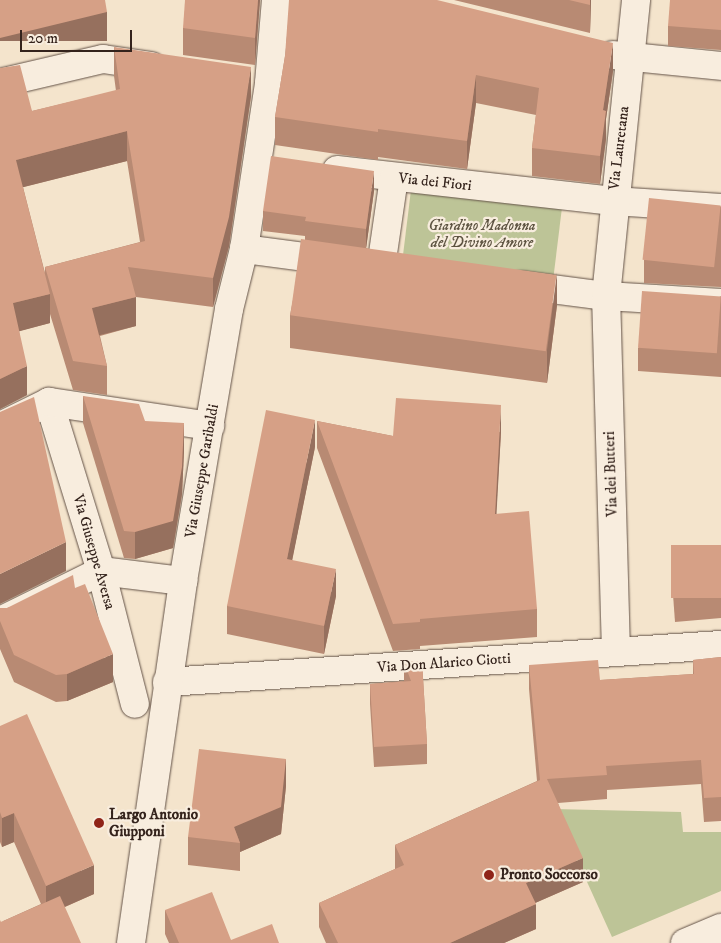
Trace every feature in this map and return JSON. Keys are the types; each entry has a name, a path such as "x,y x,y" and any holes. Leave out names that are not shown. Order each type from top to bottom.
{"street":[{"name":"Via Giuseppe Garibaldi","path":"131,943 182,581 210,426 228,309 244,249 269,83 276,0"},
{"name":"Via Lauretana","path":"606,296 613,201 636,0"},
{"path":"591,49 630,59 721,66"},
{"path":"0,83 103,60 181,70"},
{"path":"240,78 269,83"},
{"path":"257,158 286,162"},
{"name":"Via dei Fiori","path":"315,166 394,178 613,201 721,208"},
{"path":"381,267 394,178"},
{"path":"244,249 411,271"},
{"path":"498,282 606,296 721,303"},
{"name":"Via dei Butteri","path":"606,296 616,652"},
{"path":"0,426 49,402 210,426"},
{"name":"Via Giuseppe Aversa","path":"49,402 101,571 135,704"},
{"path":"0,621 101,571 182,581"},
{"name":"Via Don Alarico Ciotti","path":"167,682 721,645"},
{"path":"685,943 721,928"}],"green space":[{"name":"Giardino Madonna del Divino Amore","path":"411,190 562,209 554,275 403,257"},
{"path":"554,809 681,812 683,832 721,832 721,891 612,937"}],"building":[{"path":"0,0 105,0 107,12 0,38"},
{"path":"185,0 258,0 255,38 183,28"},
{"path":"289,0 437,0 613,43 603,110 606,111 600,156 532,148 539,88 476,75 467,141 378,129 378,132 275,117 285,56"},
{"path":"569,0 590,0 590,5"},
{"path":"670,0 721,0 721,30 668,26"},
{"path":"114,47 251,67 229,217 213,278 128,267 136,297 92,308 107,366 73,361 45,267 145,241 127,131 16,160 50,294 13,303 27,366 0,379 0,68 20,65 32,111 120,89"},
{"path":"271,156 374,171 366,229 305,221 306,217 263,211"},
{"path":"649,198 721,206 714,267 643,260"},
{"path":"301,239 556,275 546,351 290,315"},
{"path":"642,291 721,297 717,353 638,348"},
{"path":"83,396 139,404 145,421 184,423 182,467 173,521 135,532 124,531"},
{"path":"34,397 66,542 0,574 0,412"},
{"path":"396,398 501,405 495,514 529,511 537,609 420,619 420,622 393,624 317,421 393,436"},
{"path":"266,410 315,420 287,559 336,569 324,626 227,606"},
{"path":"671,545 721,545 721,598 671,598"},
{"path":"73,575 75,588 85,584 113,654 67,674 56,675 14,655 0,621 0,608 7,608"},
{"path":"721,657 721,797 704,798 701,760 606,766 607,775 547,779 583,858 526,883 536,904 450,943 338,943 319,903 404,865 395,845 540,780 529,665 598,660 600,680 694,674 693,660"},
{"path":"422,661 427,744 374,747 370,684 411,681 404,662"},
{"path":"27,714 94,865 46,886 14,813 2,818 0,812 0,726"},
{"path":"199,749 286,759 281,807 234,827 240,843 188,837"},
{"path":"212,892 231,940 272,924 279,943 179,943 165,910"},
{"path":"60,896 81,943 0,943 0,920 1,922"}],"place":[{"name":"Largo Antonio Giupponi","path":"99,823"},
{"name":"Pronto Soccorso","path":"489,875"}]}
